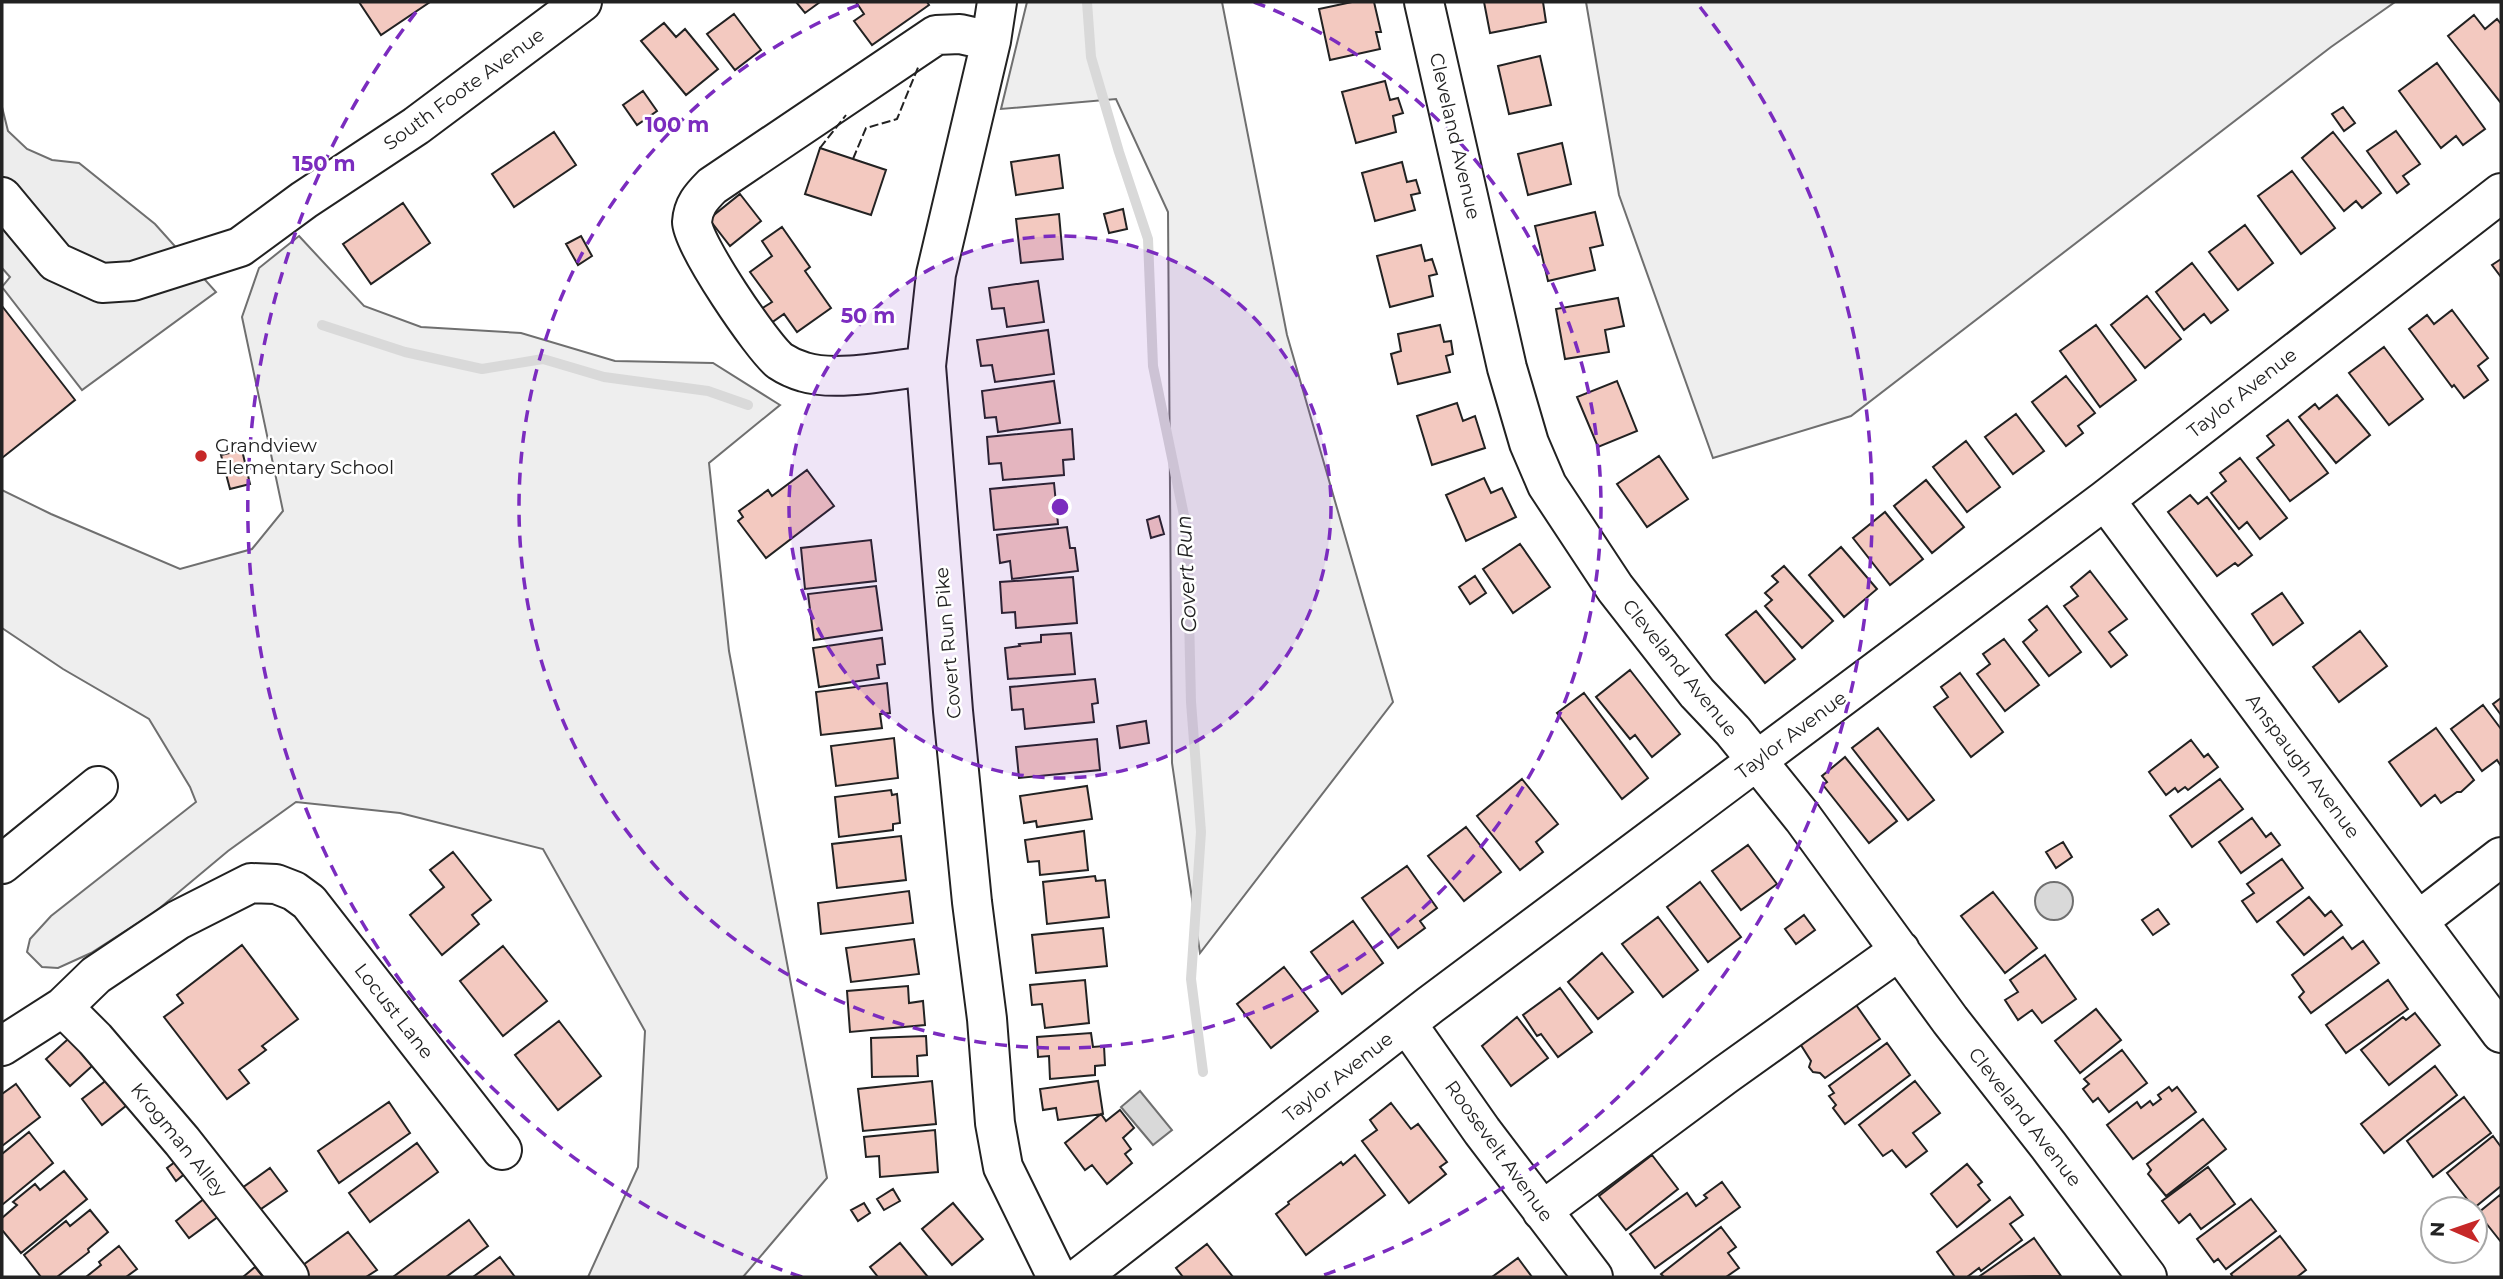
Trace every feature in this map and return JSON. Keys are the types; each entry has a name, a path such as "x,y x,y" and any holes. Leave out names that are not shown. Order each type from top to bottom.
{"street":[{"name":"South Foote Avenue","path":"2,197 56,262 102,283 133,281 240,247 304,200 416,126 582,2"},
{"name":"Covert Run Pike","path":"997,2 991,41 936,274 926,366 953,710 972,902 987,1019 995,1123 1003,1167 1057,1277"},
{"name":"Cleveland Avenue","path":"1424,2 1507,368 1529,443 1547,485 1615,587 1697,693 1803,818 1950,1020 2147,1277"},
{"path":"926,366 828,376 803,372 779,361 738,308 695,239 692,224 694,211 697,200 712,186 936,35 960,34 991,41"},
{"name":"Taylor Avenue","path":"1080,1277 1407,1024 2105,500 2501,193"},
{"name":"Anspaugh Avenue","path":"2105,500 2501,1033"},
{"path":"2,864 98,786"},
{"path":"2418,920 2501,858"},
{"name":"Locust Lane","path":"63,1007 96,975 178,920 251,883 276,884 294,891 309,902 502,1150"},
{"path":"1542,1211 1900,950"},
{"path":"2,1046 63,1007"},
{"name":"Krogman Alley","path":"63,1007 95,1039 182,1141 289,1277"},
{"name":"Roosevelt Avenue","path":"1407,1024 1593,1277"}],"shaded area":[{"path":"1027,2 1222,2 1287,335 1393,702 1200,953 1172,763 1168,212 1116,99 1001,109"},
{"path":"1586,2 2395,2 2331,47 1851,416 1713,458 1619,195"},
{"path":"2,107 8,131 27,149 52,160 79,163 155,224 216,292 82,390 2,287 10,277 2,268"},
{"path":"299,236 364,306 421,327 521,333 615,361 713,363 780,405 709,463 729,651 827,1178 743,1277 588,1277 638,1167 645,1031 543,849 400,813 296,802 228,851 155,912 91,953 58,968 42,967 27,952 30,939 51,916 196,802 190,787 149,719 63,669 2,628 2,490 180,569 252,549 283,511 242,317 259,268"},
{"path":"2054,882 2068,887 2073,901 2068,915 2054,920 2040,915 2035,901 2040,887"},
{"path":"1140,1091 1172,1130 1153,1145 1121,1107"}],"building":[{"path":"359,2 430,2 381,35"},
{"path":"796,2 820,2 805,13"},
{"path":"856,2 927,2 929,5 872,45 854,21 864,14"},
{"path":"1352,2 1374,2 1381,32 1376,32 1380,49 1330,60 1319,9"},
{"path":"1484,2 1543,2 1546,22 1490,33"},
{"path":"734,14 761,50 735,70 707,34"},
{"path":"2474,15 2485,29 2497,19 2501,24 2501,103 2448,36"},
{"path":"664,23 676,37 685,29 718,69 686,95 641,41"},
{"path":"1540,56 1551,105 1509,114 1498,66"},
{"path":"2437,63 2485,129 2463,145 2456,136 2441,148 2399,91"},
{"path":"1385,81 1390,100 1398,98 1403,113 1393,116 1396,132 1356,143 1342,92"},
{"path":"643,91 657,111 637,125 623,105"},
{"path":"2343,107 2355,123 2344,131 2332,114"},
{"path":"2396,131 2420,164 2403,176 2409,184 2397,193 2367,151"},
{"path":"554,132 576,165 514,207 492,174"},
{"path":"2333,132 2381,193 2362,208 2356,201 2344,211 2302,158"},
{"path":"1562,143 1571,184 1528,195 1518,154"},
{"path":"820,148 886,170 871,215 805,194"},
{"path":"1059,155 1063,188 1016,195 1011,162"},
{"path":"1402,162 1407,182 1416,180 1420,193 1411,195 1415,210 1375,221 1362,173"},
{"path":"2292,171 2335,228 2301,254 2258,196"},
{"path":"740,194 761,221 730,246 709,219"},
{"path":"403,203 430,243 371,284 343,244"},
{"path":"1123,209 1127,229 1109,233 1104,214"},
{"path":"1595,212 1603,245 1590,248 1595,270 1548,281 1535,226"},
{"path":"1059,214 1063,259 1021,263 1016,219"},
{"path":"2245,225 2273,263 2238,290 2209,252"},
{"path":"782,227 810,267 805,271 831,308 797,332 784,314 771,323 761,309 772,302 750,272 772,256 762,241"},
{"path":"581,236 592,256 578,265 566,244"},
{"path":"1421,245 1425,261 1432,259 1437,274 1429,276 1433,296 1390,307 1377,256"},
{"path":"2501,259 2501,277 2492,265"},
{"path":"2192,263 2228,310 2211,323 2204,314 2184,330 2156,292"},
{"path":"1038,281 1044,322 1007,327 1004,308 992,309 989,288"},
{"path":"2147,296 2181,339 2145,368 2111,325"},
{"path":"1618,298 1624,326 1605,330 1609,352 1565,359 1556,309"},
{"path":"2,306 75,400 2,458"},
{"path":"2452,310 2488,358 2478,366 2488,380 2464,398 2454,385 2452,387 2409,329 2427,315 2434,324"},
{"path":"1440,325 1444,342 1451,341 1453,354 1446,356 1450,372 1398,384 1391,354 1401,351 1398,334"},
{"path":"2096,325 2136,380 2100,407 2060,351"},
{"path":"1048,330 1054,374 995,382 992,365 981,366 977,340"},
{"path":"2384,347 2423,399 2389,425 2349,373"},
{"path":"2066,376 2095,413 2078,426 2083,433 2066,446 2032,402"},
{"path":"1054,381 1060,423 998,432 996,417 985,418 982,391"},
{"path":"1617,381 1637,431 1598,447 1577,397"},
{"path":"2337,395 2370,435 2336,463 2299,417 2315,404 2319,409"},
{"path":"1457,403 1463,421 1475,416 1485,448 1432,465 1417,416"},
{"path":"2016,414 2044,451 2013,474 1985,437"},
{"path":"2288,420 2328,473 2290,501 2257,458 2274,445 2267,436"},
{"path":"1072,429 1074,459 1063,460 1064,475 1003,480 1001,463 989,464 987,437"},
{"path":"1966,441 2000,487 1967,512 1933,467"},
{"path":"242,450 250,484 230,489 221,455"},
{"path":"1659,456 1688,499 1647,527 1617,484"},
{"path":"2240,458 2287,518 2260,539 2247,522 2239,529 2211,493 2226,481 2220,473"},
{"path":"807,470 834,506 766,558 738,521 743,517 739,511 768,490 772,496"},
{"path":"1484,478 1491,493 1502,488 1516,517 1466,541 1446,495"},
{"path":"1926,480 1964,527 1932,553 1894,506"},
{"path":"1054,483 1058,524 994,530 990,489"},
{"path":"2190,495 2198,504 2207,497 2252,555 2238,566 2235,563 2217,576 2168,512"},
{"path":"1885,512 1923,559 1890,585 1853,538"},
{"path":"1159,516 1164,534 1151,538 1147,520"},
{"path":"1067,527 1070,548 1075,548 1078,571 1012,579 1010,561 1000,563 997,535"},
{"path":"871,540 876,581 805,589 801,548"},
{"path":"1520,544 1550,587 1513,613 1483,569"},
{"path":"1841,547 1877,589 1844,617 1809,575"},
{"path":"1784,566 1833,621 1802,648 1765,606 1772,600 1765,593 1778,582 1772,576"},
{"path":"2090,571 2127,619 2109,632 2127,655 2111,667 2064,606 2078,596 2071,587"},
{"path":"1475,576 1486,593 1470,604 1459,587"},
{"path":"1073,577 1077,623 1016,628 1015,612 1002,613 1000,582"},
{"path":"876,586 882,630 814,640 808,594"},
{"path":"2282,593 2303,623 2273,645 2252,614"},
{"path":"2047,606 2081,652 2049,676 2023,642 2037,630 2029,620"},
{"path":"1756,611 1795,659 1765,683 1726,635"},
{"path":"2360,631 2387,666 2339,702 2313,667"},
{"path":"1071,633 1075,674 1008,679 1005,648 1041,642 1041,635"},
{"path":"882,638 885,664 877,665 879,678 819,687 813,648"},
{"path":"2004,639 2039,685 2005,711 1977,674 1990,664 1983,654"},
{"path":"1630,670 1680,734 1652,757 1635,735 1630,739 1596,697"},
{"path":"1960,673 2003,732 1971,757 1934,707 1948,697 1941,687"},
{"path":"1095,679 1098,703 1092,704 1094,722 1025,729 1023,709 1012,710 1010,687"},
{"path":"887,683 890,713 880,714 882,728 821,735 816,692"},
{"path":"1584,693 1648,778 1622,799 1557,713"},
{"path":"2501,698 2501,715 2493,704"},
{"path":"2483,705 2501,729 2501,766 2497,760 2482,771 2451,729"},
{"path":"1146,721 1149,743 1120,748 1117,726"},
{"path":"1878,728 1934,800 1908,820 1852,748"},
{"path":"2436,728 2474,780 2461,792 2441,803 2435,795 2421,806 2389,762"},
{"path":"894,738 898,778 836,786 831,746"},
{"path":"1097,739 1100,770 1019,778 1016,747"},
{"path":"2191,740 2204,757 2208,754 2218,767 2188,790 2185,787 2178,792 2175,788 2166,795 2149,772"},
{"path":"1845,757 1897,821 1869,843 1823,785 1827,782 1822,776"},
{"path":"1522,779 1558,824 1536,842 1543,852 1520,870 1477,816"},
{"path":"2220,779 2243,809 2192,847 2170,816"},
{"path":"1087,786 1092,819 1037,827 1036,821 1024,823 1020,796"},
{"path":"891,790 892,795 897,794 900,823 893,824 893,830 839,837 835,797"},
{"path":"2252,818 2266,837 2271,833 2280,845 2241,873 2219,842"},
{"path":"1466,827 1501,872 1464,901 1428,856"},
{"path":"1084,831 1088,870 1040,875 1039,861 1028,862 1025,840"},
{"path":"901,836 906,880 837,888 832,844"},
{"path":"2063,842 2072,857 2056,868 2046,852"},
{"path":"1748,845 1777,884 1741,910 1712,871"},
{"path":"453,852 491,900 472,915 479,924 442,955 410,915 444,887 430,870"},
{"path":"2282,859 2303,888 2257,922 2242,901 2254,893 2247,884"},
{"path":"1407,866 1437,908 1420,921 1425,928 1398,948 1362,898"},
{"path":"1095,876 1096,881 1105,880 1109,917 1047,924 1043,882"},
{"path":"1700,882 1741,937 1708,962 1667,907"},
{"path":"909,891 913,923 821,934 818,903"},
{"path":"1993,892 2037,948 2005,973 1961,916"},
{"path":"2309,897 2325,916 2331,911 2342,925 2304,955 2277,922"},
{"path":"2158,909 2169,924 2153,935 2142,920"},
{"path":"1804,915 1815,930 1796,944 1785,929"},
{"path":"1658,917 1698,970 1663,997 1622,944"},
{"path":"1353,921 1383,963 1342,994 1311,952"},
{"path":"1103,928 1107,966 1036,973 1032,935"},
{"path":"2343,937 2352,949 2363,941 2379,963 2311,1013 2299,997 2304,992 2292,975"},
{"path":"914,939 919,974 851,982 846,948"},
{"path":"242,945 298,1019 262,1046 266,1050 239,1070 249,1083 227,1099 164,1017 183,1003 177,995"},
{"path":"503,946 547,1001 503,1036 460,981"},
{"path":"1602,953 1633,992 1598,1019 1568,982"},
{"path":"2045,955 2076,999 2042,1023 2032,1010 2018,1020 2005,1000 2018,992 2010,980"},
{"path":"1284,967 1318,1011 1271,1048 1237,1004"},
{"path":"1085,980 1089,1023 1045,1028 1042,1004 1032,1005 1030,985"},
{"path":"2388,980 2408,1009 2346,1053 2326,1025"},
{"path":"908,986 909,1003 923,1001 925,1025 850,1032 847,991"},
{"path":"1560,988 1592,1032 1558,1057 1541,1034 1537,1036 1523,1015"},
{"path":"1854,1002 1880,1039 1825,1078 1809,1067 1811,1061 1799,1042"},
{"path":"2096,1009 2121,1040 2080,1073 2055,1041"},
{"path":"2415,1013 2440,1045 2389,1085 2361,1050 2403,1017 2406,1020"},
{"path":"1517,1017 1548,1058 1511,1086 1482,1046"},
{"path":"559,1021 601,1076 558,1110 515,1055"},
{"path":"77,1031 101,1058 70,1086 46,1059"},
{"path":"1091,1033 1093,1047 1104,1046 1105,1065 1095,1066 1095,1075 1050,1079 1049,1056 1038,1057 1037,1037"},
{"path":"926,1036 927,1055 917,1056 918,1076 872,1077 871,1038"},
{"path":"1887,1043 1910,1075 1845,1124 1833,1108 1836,1105 1829,1096 1834,1093 1829,1086"},
{"path":"2122,1050 2147,1083 2109,1112 2098,1098 2093,1102 2083,1089 2089,1084 2084,1079"},
{"path":"2435,1066 2457,1095 2384,1153 2361,1124"},
{"path":"112,1076 132,1101 102,1125 82,1099"},
{"path":"932,1081 936,1124 863,1131 858,1089"},
{"path":"1098,1081 1103,1114 1058,1120 1056,1108 1043,1110 1040,1089"},
{"path":"1915,1081 1940,1113 1913,1133 1927,1151 1906,1167 1892,1150 1883,1156 1859,1125"},
{"path":"16,1084 40,1117 2,1146 2,1094"},
{"path":"2169,1087 2172,1091 2177,1087 2196,1112 2133,1159 2107,1125 2137,1102 2141,1108 2150,1101 2153,1105 2161,1099 2158,1095"},
{"path":"2464,1097 2491,1133 2433,1177 2407,1141"},
{"path":"389,1102 410,1133 339,1183 318,1151"},
{"path":"1391,1103 1411,1129 1418,1124 1447,1162 1440,1167 1446,1174 1409,1203 1362,1141 1377,1130 1370,1120"},
{"path":"1120,1110 1134,1128 1123,1138 1131,1149 1125,1154 1132,1163 1107,1184 1092,1165 1085,1170 1065,1143 1101,1114 1106,1121"},
{"path":"2203,1119 2226,1149 2166,1196 2148,1174 2151,1170 2147,1164"},
{"path":"935,1130 938,1172 880,1177 879,1156 866,1157 864,1137"},
{"path":"29,1132 53,1163 2,1205 2,1154"},
{"path":"2493,1136 2501,1147 2501,1186 2489,1196 2464,1195 2447,1173"},
{"path":"417,1143 438,1172 370,1222 349,1193"},
{"path":"1355,1155 1385,1195 1306,1255 1276,1214 1341,1162 1343,1165"},
{"path":"1652,1155 1678,1189 1626,1230 1599,1196"},
{"path":"179,1159 188,1171 176,1181 167,1168"},
{"path":"1967,1164 1982,1182 1978,1185 1990,1200 1957,1227 1931,1194"},
{"path":"2208,1167 2235,1204 2201,1229 2190,1214 2179,1223 2162,1201"},
{"path":"270,1168 287,1191 258,1211 242,1188"},
{"path":"64,1171 87,1199 21,1253 2,1230 2,1218 17,1205 13,1202 35,1184 40,1190"},
{"path":"1722,1182 1740,1207 1655,1268 1630,1234 1687,1193 1696,1206 1707,1198 1704,1195"},
{"path":"893,1189 900,1201 884,1210 877,1199"},
{"path":"2501,1194 2501,1242 2489,1227 2489,1204"},
{"path":"2010,1197 2023,1215 2010,1224 2022,1240 1981,1271 1979,1268 1967,1277 1955,1277 1937,1252"},
{"path":"205,1198 219,1216 189,1238 176,1221"},
{"path":"2251,1199 2276,1231 2226,1269 2218,1259 2214,1262 2197,1239"},
{"path":"864,1203 870,1213 858,1221 851,1210"},
{"path":"953,1203 983,1239 952,1265 922,1229"},
{"path":"90,1210 108,1232 88,1249 89,1252 57,1277 41,1277 24,1255 66,1221 70,1226"},
{"path":"469,1220 488,1246 446,1277 393,1277"},
{"path":"1721,1227 1736,1247 1728,1253 1739,1268 1726,1277 1664,1277 1661,1274"},
{"path":"348,1232 377,1270 366,1277 306,1277 299,1268"},
{"path":"2280,1236 2306,1270 2297,1277 2233,1277 2231,1274"},
{"path":"2034,1238 2061,1276 1980,1276"},
{"path":"900,1243 928,1277 878,1277 870,1267"},
{"path":"1207,1244 1233,1277 1183,1277 1176,1268"},
{"path":"119,1246 137,1269 126,1277 86,1277 101,1265 99,1262"},
{"path":"500,1257 515,1277 473,1277"},
{"path":"1518,1258 1532,1277 1492,1277"},
{"path":"255,1267 263,1277 243,1277"}],"waterway":[{"name":"Covert Run","path":"1087,2 1091,57 1148,239 1153,366 1187,530 1191,702 1201,832 1191,979 1203,1072"},
{"path":"322,325 405,352 482,369 543,359 604,377 708,391 748,405"}],"fence":[{"path":"853,159 866,128 897,119 919,65"},
{"path":"820,148 846,115"}],"place":[{"name":"Grandview Elementary School","path":"201,456"}]}
